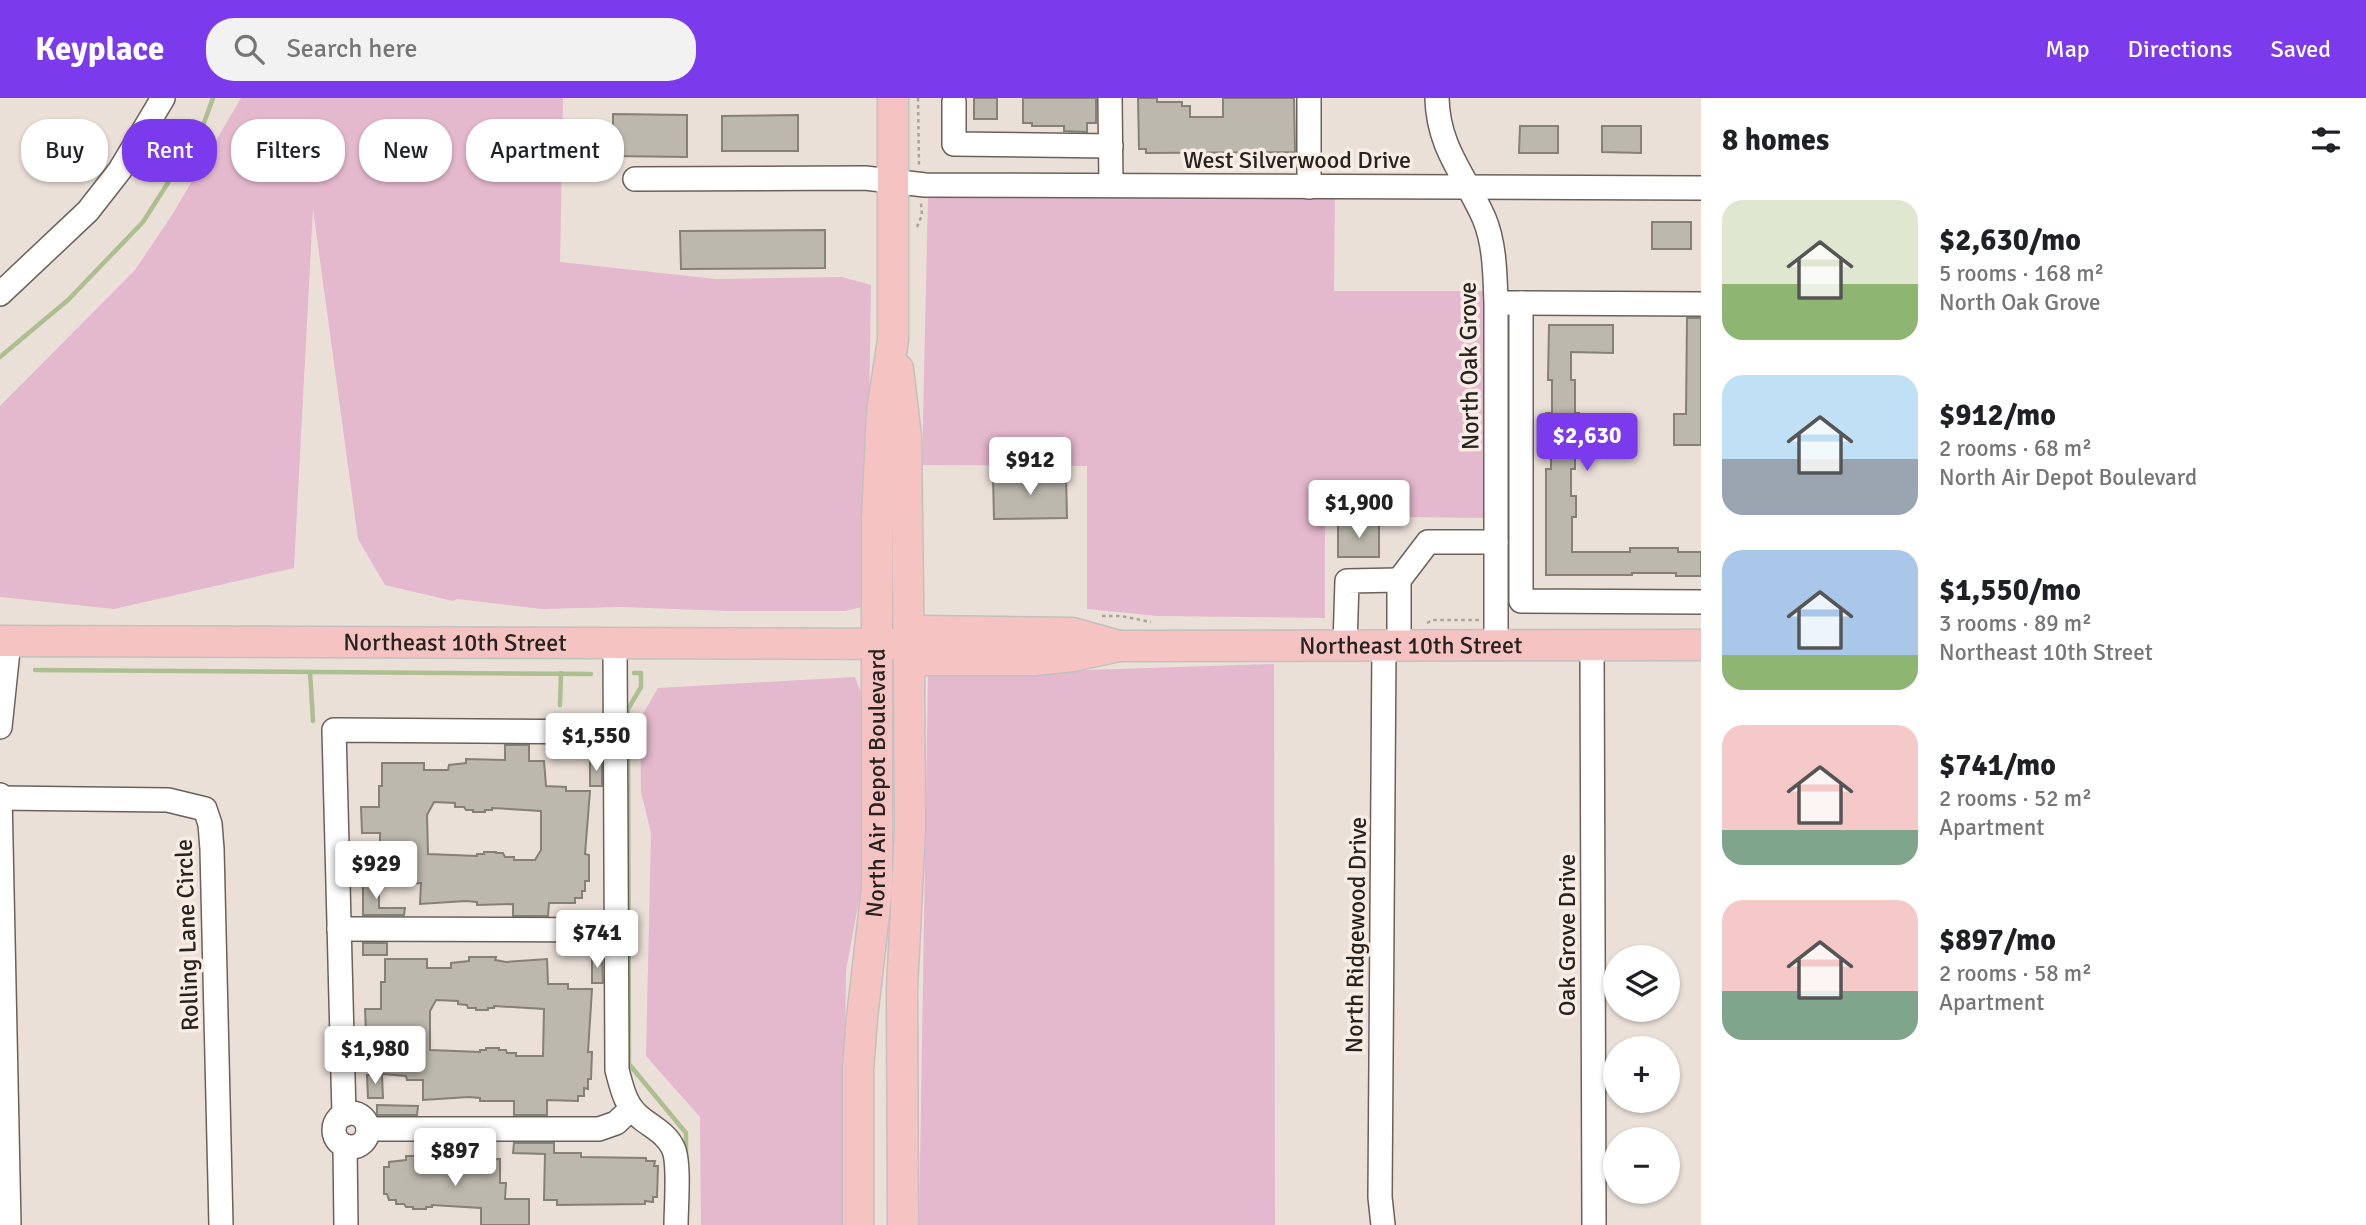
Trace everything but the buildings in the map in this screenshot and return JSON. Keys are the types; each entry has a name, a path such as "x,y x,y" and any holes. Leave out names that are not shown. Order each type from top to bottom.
{"main road":[{"name":"North Air Depot Boulevard","path":"858,1225 858,1070 877,888 879,464 882,412 893,340 907,183 893,98"},
{"name":"North Air Depot Boulevard","path":"893,340 906,437 909,829 902,955 903,1225"},
{"name":"Northeast 10th Street","path":"5,641 908,644 923,660 1034,660 1073,656 1119,646 1345,645 1394,638 1496,632 1592,645 1701,645"},
{"path":"858,1070 902,1070"}],"street":[{"path":"0,294 88,212 120,170 163,98"},
{"path":"1111,98 1111,185"},
{"path":"1309,98 1309,187"},
{"name":"North Oak Grove","path":"1437,98 1437,112 1447,151 1485,219 1494,262 1496,632"},
{"path":"954,102 954,144 1111,146"},
{"name":"West Silverwood Drive","path":"635,179 865,178 907,183 1701,188"},
{"path":"1496,303 1701,304"},
{"path":"1521,303 1521,601 1701,602"},
{"path":"1345,645 1347,581 1399,580 1428,542 1496,542"},
{"name":"North Ridgewood Drive","path":"1383,1225 1380,1197 1394,638 1399,580"},
{"path":"0,727 5,641"},
{"path":"615,644 617,1070 623,1094 631,1109 661,1132 674,1149 676,1225"},
{"name":"Oak Grove Drive","path":"1592,645 1594,1225"},
{"path":"344,1115 334,730 614,732"},
{"path":"0,797 9,1225"},
{"name":"Rolling Lane Circle","path":"0,797 168,800 205,809 210,824 212,849 220,1225"},
{"path":"338,929 618,930"},
{"path":"368,1129 599,1129 616,1123 631,1109"},
{"path":"344,1115 358,1115 363,1118 368,1129 362,1143 352,1147 337,1140 334,1130 338,1119 344,1115"},
{"path":"345,1146 346,1225"}],"path":[{"path":"915,230 922,215 907,183 918,98"},
{"path":"1096,616 1121,616 1150,622"},
{"path":"1394,638 1433,620 1496,632"}],"shaded area":[{"path":"241,98 563,98 563,119 466,119 466,182 561,182 560,262 716,279 842,277 871,285 866,606 845,611 621,607 542,609 457,599 453,601 385,585 358,539 313,209 294,568 114,609 0,597 0,406 135,270 191,182 217,182 217,139"},
{"path":"928,197 1335,197 1334,291 1484,291 1487,518 1325,516 1325,618 1158,616 1087,609 1087,466 922,465"},
{"path":"1274,664 1275,1225 919,1225 928,675"},
{"path":"855,677 861,693 862,884 846,970 843,1225 701,1225 700,1117 646,1056 651,833 641,792 640,719 658,688"}],"waterway":[{"path":"0,357 68,300 143,222 201,131 213,98"},
{"path":"35,670 591,674"},
{"path":"310,672 313,721"},
{"path":"560,705 561,673"},
{"path":"634,673 641,673 641,687 628,709 629,1064 686,1133 686,1156"}]}
